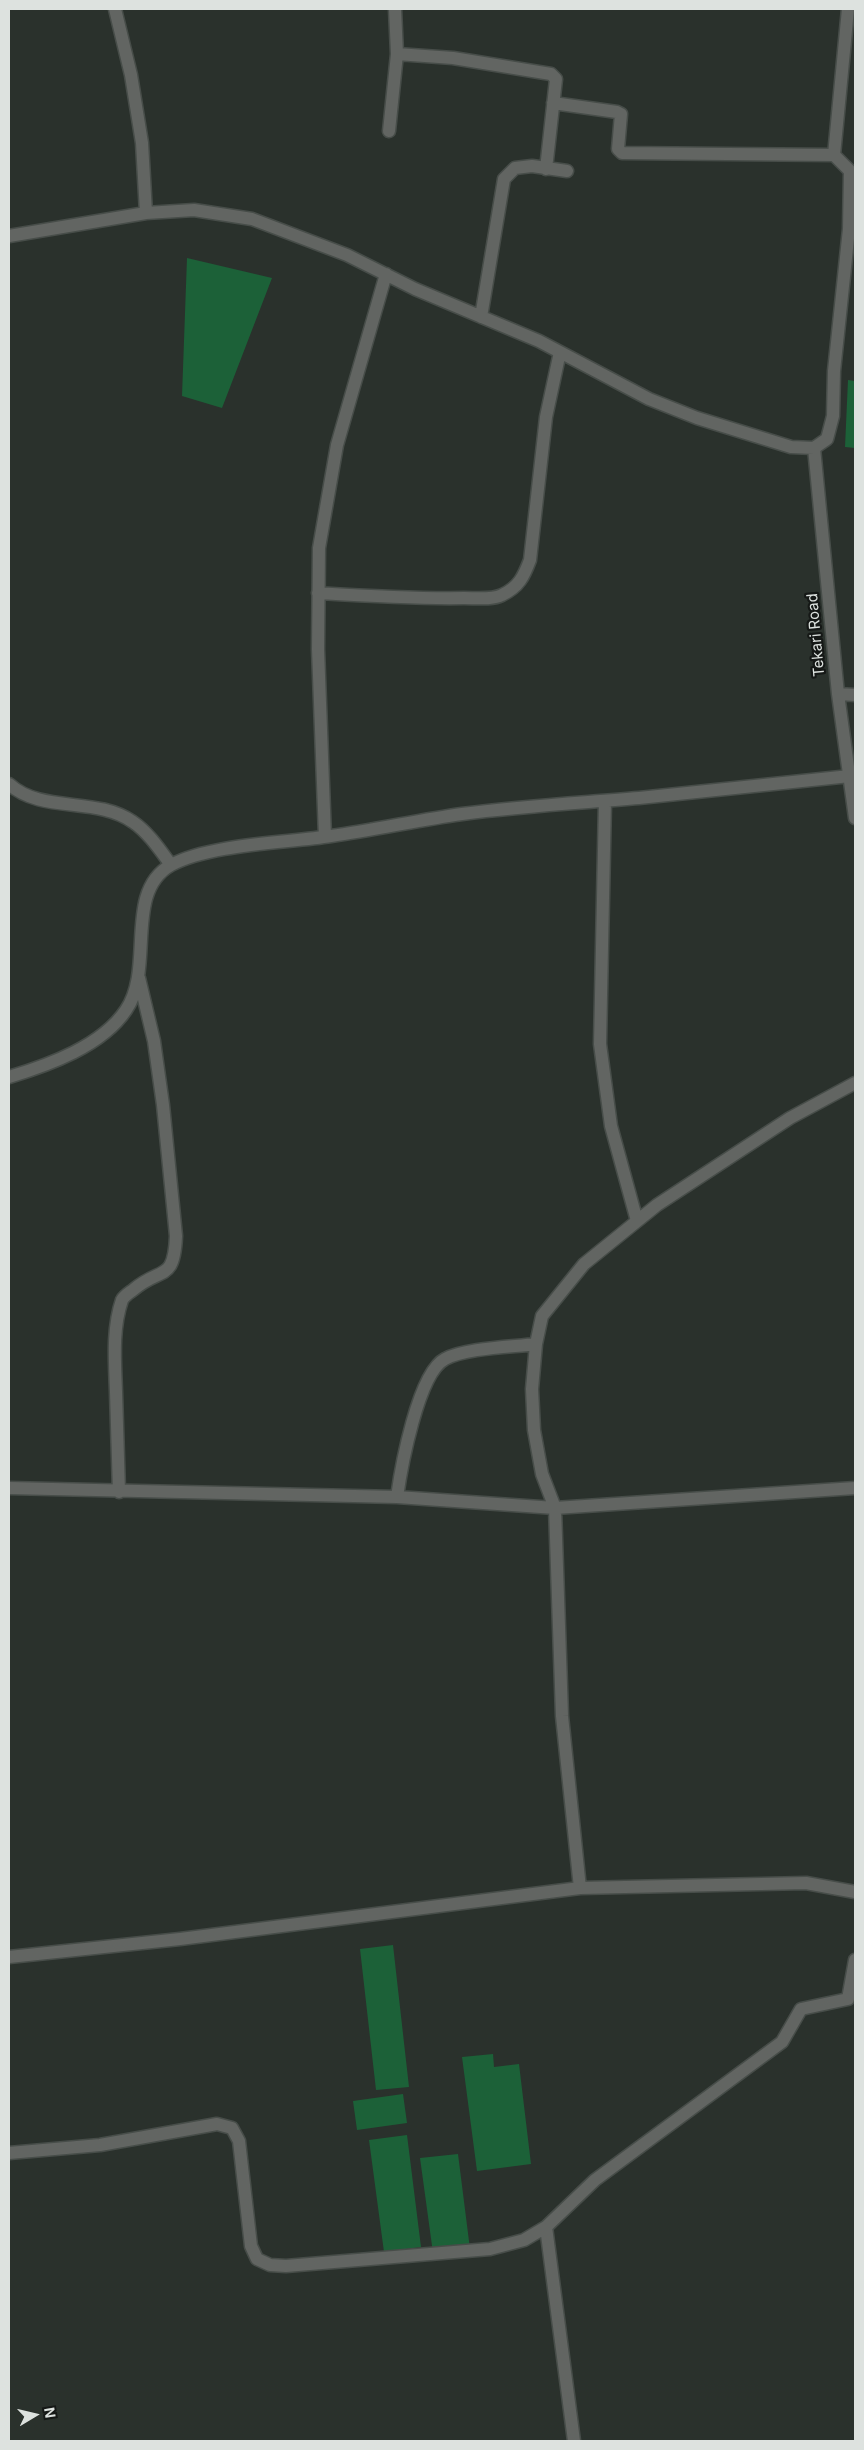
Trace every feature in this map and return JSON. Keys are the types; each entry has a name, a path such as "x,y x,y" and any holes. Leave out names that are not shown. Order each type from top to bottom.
{"street":[{"path":"115,9 131,75 142,143 146,213"},
{"path":"389,131 397,54 395,9"},
{"path":"834,155 848,9"},
{"path":"397,54 453,58 551,74 556,79 546,169"},
{"path":"9,236 146,213 194,210 252,219 332,248 560,352 649,400 697,418 791,447 814,448 827,439 833,416 834,371 849,229 853,170 834,155 622,153 618,149 621,114 553,103"},
{"path":"481,317 504,179 515,168 532,166 567,171"},
{"path":"325,837 318,593 319,548 337,445 386,274"},
{"path":"318,593 448,599 500,596 513,589 523,578 530,560 546,417 560,352"},
{"name":"Tekari Road","path":"814,448 838,694 855,818"},
{"path":"838,694 855,695"},
{"path":"119,1492 115,1345 118,1315 123,1298 138,1285 159,1276 170,1268 175,1255 176,1236 163,1105 154,1041 139,978 144,900 154,879 171,865 195,856 233,848 325,837 463,814 850,776"},
{"path":"9,784 24,796 118,814 139,827 171,865"},
{"path":"605,801 600,1044 611,1126 637,1221"},
{"path":"9,1077 36,1069 68,1056 107,1031 127,1009 139,978"},
{"path":"580,1888 562,1716 555,1508 542,1474 534,1430 532,1389 536,1344 542,1316 578,1272 657,1205 790,1118 855,1083"},
{"path":"397,1497 402,1457 420,1399 433,1369 445,1359 462,1354 536,1344"},
{"path":"9,1488 397,1497 555,1508 855,1488"},
{"path":"9,1957 180,1939 580,1888 806,1883 855,1892"},
{"path":"9,2153 100,2145 217,2124 232,2128 239,2141 251,2246 257,2259 270,2265 338,2262 490,2249 524,2240 546,2228 595,2180 782,2042 801,2009 848,1999 855,1960"},
{"path":"546,2228 574,2441"}],"building":[{"path":"187,258 272,278 222,408 182,396"},
{"path":"848,380 855,381 855,448 845,447"},
{"path":"393,1945 409,2087 376,2090 360,1949"},
{"path":"493,2054 494,2067 519,2064 531,2164 477,2171 462,2057"},
{"path":"403,2094 407,2123 357,2130 353,2101"},
{"path":"407,2135 421,2247 384,2252 369,2140"},
{"path":"458,2154 470,2249 433,2253 420,2158"}]}
